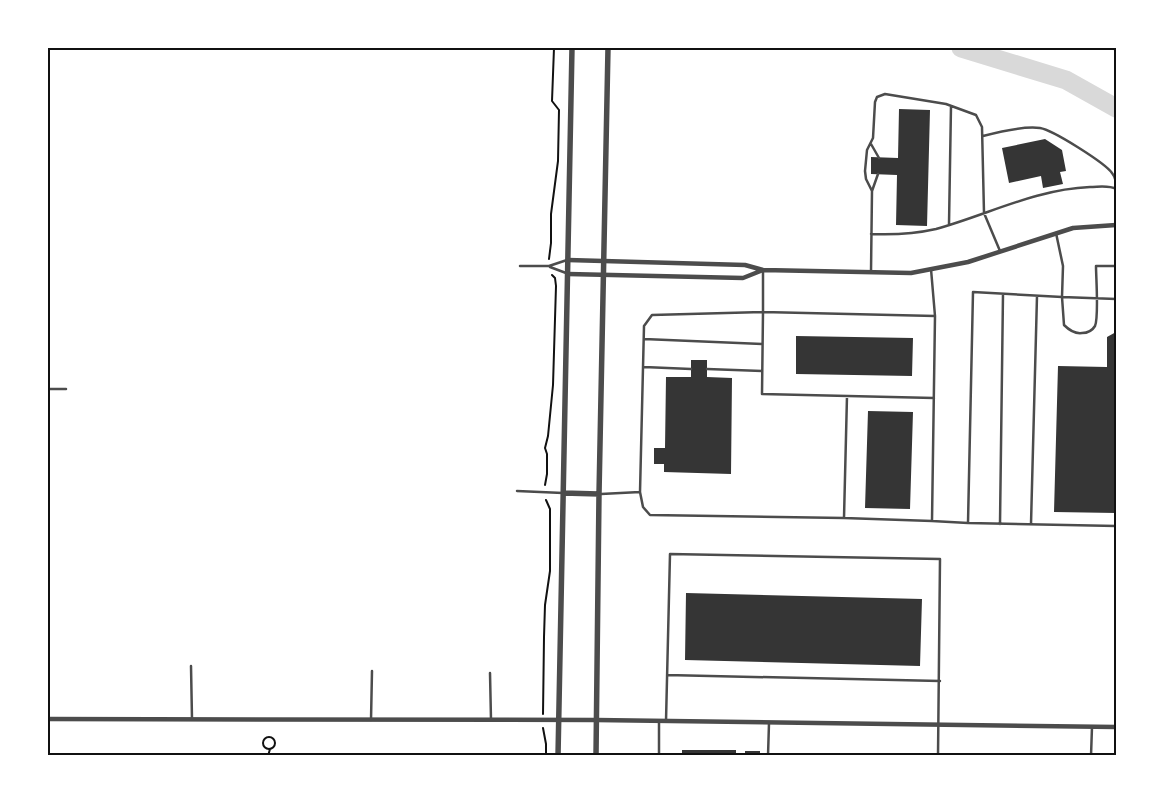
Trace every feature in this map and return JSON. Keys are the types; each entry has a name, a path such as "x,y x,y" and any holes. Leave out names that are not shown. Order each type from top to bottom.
{"street":[{"path":"558,756 572,48"},
{"path":"596,756 608,48"},
{"path":"568,260 746,265 762,270 911,273 968,262 1073,228 1116,225"},
{"path":"568,274 743,278 762,270"},
{"path":"563,492 599,494"},
{"path":"48,720 596,720 1116,727"}],"lane":[{"path":"872,191 866,179 865,171 867,150 873,138 875,102 877,97 886,94 951,106 976,115 982,127 983,136 984,213 1000,251"},
{"path":"950,224 951,106"},
{"path":"872,234 905,234 937,228 1057,190 1080,187 1116,188 1113,174 1104,165 1046,130 1031,128 983,136"},
{"path":"870,144 879,158"},
{"path":"871,272 872,191 878,174"},
{"path":"1056,233 1064,266 1062,297 1064,325 1072,331 1078,333 1090,331 1094,327 1096,266 1116,266"},
{"path":"520,266 549,266 568,260"},
{"path":"549,266 568,274"},
{"path":"931,269 935,316 932,521"},
{"path":"762,270 762,394 934,398"},
{"path":"968,523 973,292 1116,299"},
{"path":"1000,524 1003,294"},
{"path":"1031,524 1037,295"},
{"path":"935,316 762,312 652,315 644,326 640,492 643,507 650,516 844,518 1116,526"},
{"path":"644,339 762,344"},
{"path":"644,367 691,369"},
{"path":"707,369 762,371"},
{"path":"48,389 66,389"},
{"path":"844,518 847,396"},
{"path":"517,491 563,492"},
{"path":"599,494 640,492"},
{"path":"666,721 670,554 940,559 938,756"},
{"path":"191,666 192,720"},
{"path":"371,720 372,671"},
{"path":"490,673 491,720"},
{"path":"667,675 940,680"},
{"path":"659,721 659,756"},
{"path":"768,756 769,723"},
{"path":"1091,756 1092,727"}],"path":[{"path":"546,756 542,678 544,629 550,571 550,509 546,501 545,492 547,454 545,448 554,385 556,286 555,278 549,272 549,266 551,214 558,161 559,110 552,101 554,48"},
{"path":"1112,48 1116,50"},
{"path":"268,756 275,742 268,737 263,740 262,745 264,748 270,749"}],"building":[{"path":"899,109 930,110 927,226 896,225 897,175 871,174 871,157 898,158"},
{"path":"1045,139 1062,150 1066,171 1060,172 1063,184 1043,188 1041,176 1009,183 1002,148"},
{"path":"1116,332 1116,513 1054,512 1058,366 1107,367 1107,337"},
{"path":"796,336 913,338 912,376 796,374"},
{"path":"691,360 707,360 707,377 732,378 731,474 664,472 664,464 654,464 654,448 665,448 666,377 691,377"},
{"path":"868,411 913,412 910,509 865,508"},
{"path":"686,593 922,599 920,666 685,660"},
{"path":"682,750 736,750 736,756 682,756"},
{"path":"745,751 760,751 760,756 745,756"}],"waterway":[{"path":"961,48 1066,80 1116,108"}]}
